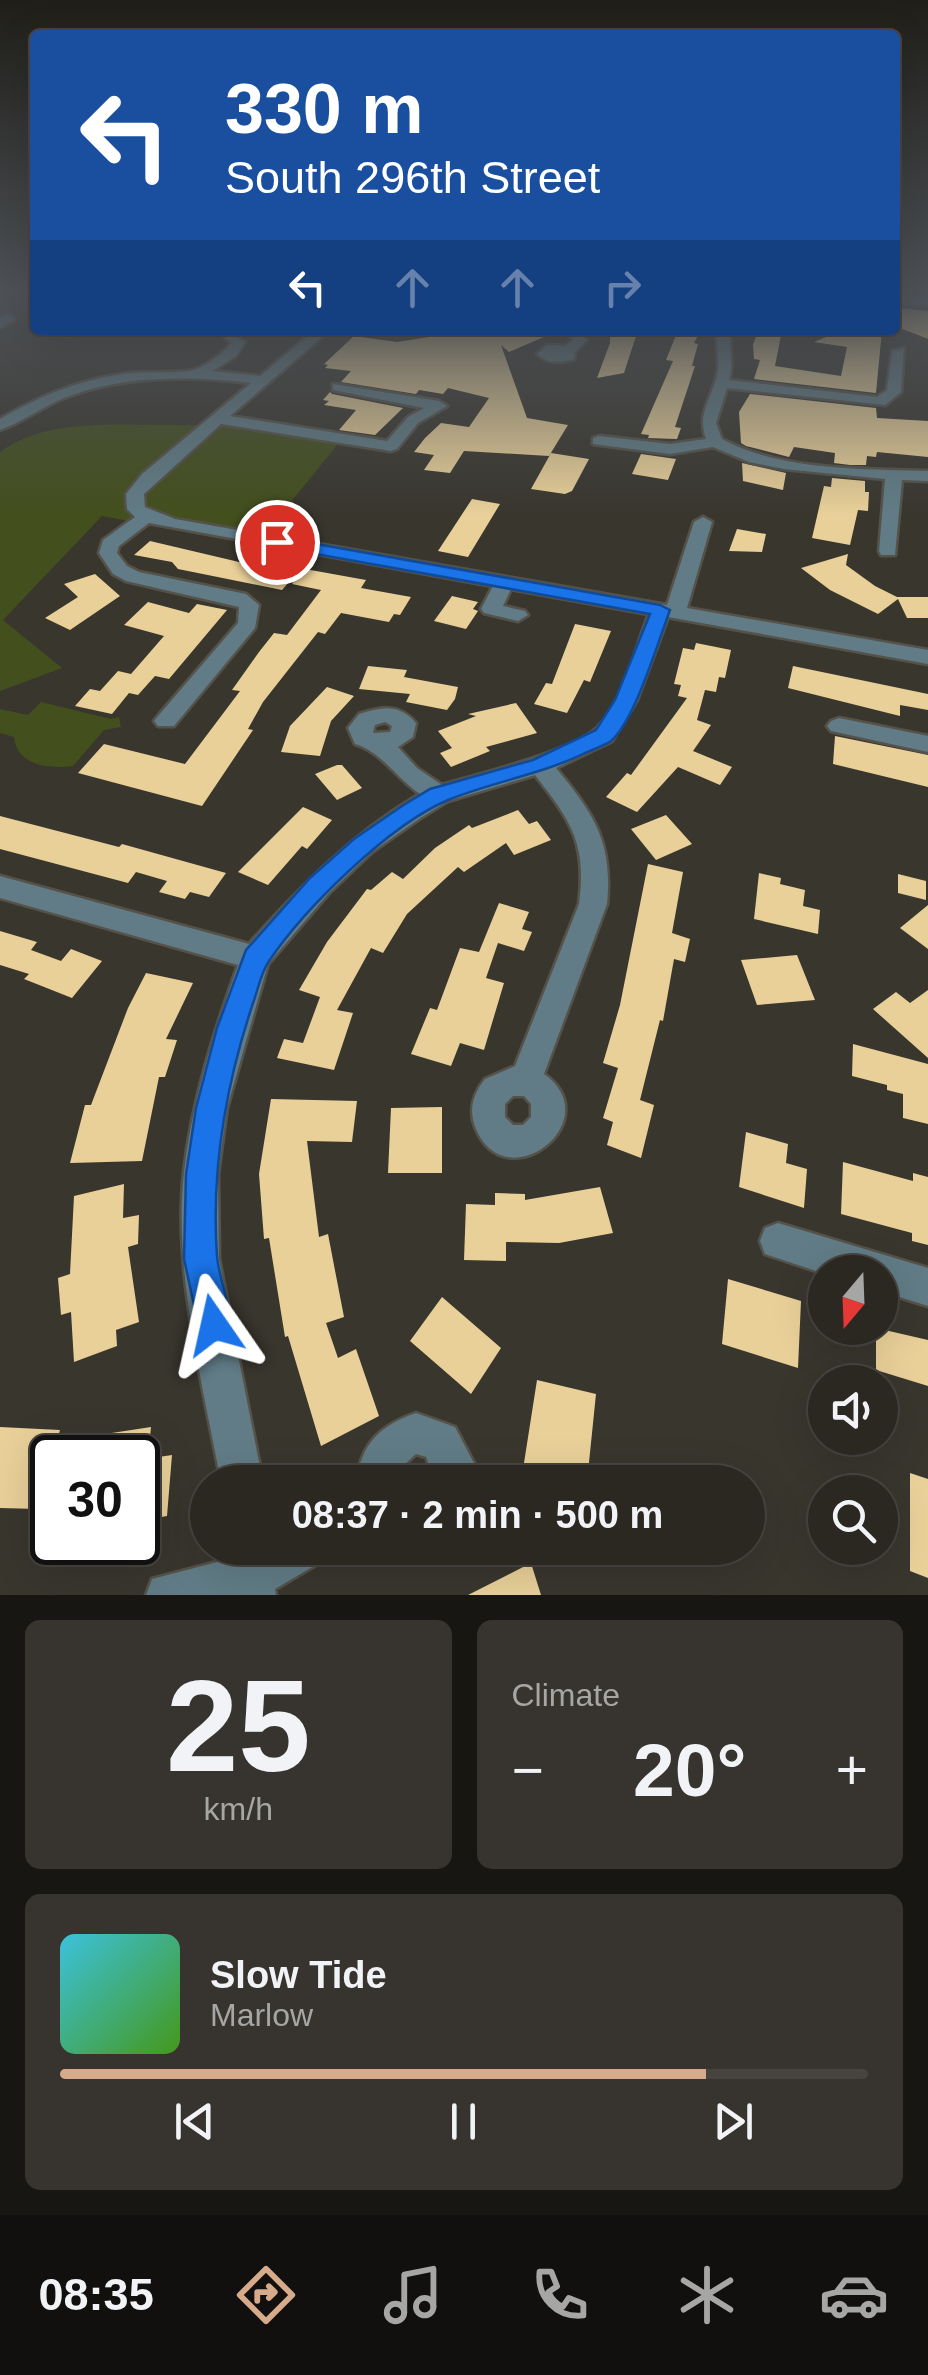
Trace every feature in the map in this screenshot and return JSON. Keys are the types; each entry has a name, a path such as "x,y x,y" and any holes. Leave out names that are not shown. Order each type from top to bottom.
{"street":[{"path":"198,374 210,366"},
{"path":"140,511 137,491 148,478 278,366"},
{"path":"715,442 708,424 725,366"},
{"path":"721,383 880,402 894,392 897,366"},
{"path":"0,425 77,387 115,378 198,374 261,380"},
{"path":"216,419 391,446 413,420 439,406 338,387"},
{"path":"600,440 670,449 715,442 755,457 928,476"},
{"path":"888,551 894,474"},
{"path":"140,511 505,583 928,656"},
{"path":"140,511 110,544 108,553 120,570 133,577 239,598 248,605 250,613 248,624 166,720"},
{"path":"239,1465 201,1259 201,1174 211,1108 231,1028 255,958 319,885 363,846 438,795 540,765 604,735 626,700 668,612 703,522"},
{"path":"505,583 491,609 518,615"},
{"path":"839,726 928,744"},
{"path":"382,744 408,774 438,795"},
{"path":"525,1082 593,904 598,874 595,847 582,817 540,765"},
{"path":"0,886 255,958"},
{"path":"778,1242 821,1255"},
{"path":"898,1278 928,1287"},
{"path":"381,1465 392,1444 416,1433 440,1442 454,1465"},
{"path":"168,1595 252,1573"}],"green space":[{"path":"216,419 342,439 256,545 102,516 3,620 62,668 0,691 0,452 38,433 59,429 194,425"},
{"path":"41,702 111,719 119,717 121,727 104,730 73,766 36,764 21,754 14,737 0,733 0,709 28,715"}],"building":[{"path":"509,366 527,418 568,425 549,456 464,451 450,473 424,470 434,455 414,452 425,438 441,423 469,427 489,398 448,388 443,394 419,390 416,394 341,382 351,371 325,368"},
{"path":"601,366 626,366 624,373 597,378"},
{"path":"671,366 695,366 675,427 681,428 677,439 641,434"},
{"path":"758,366 841,376 843,366 879,366 876,393 754,379"},
{"path":"330,392 403,408 375,435 339,430 356,410 324,405 329,401 323,400"},
{"path":"750,394 876,408 877,418 928,421 928,457 877,452 876,457 867,456 866,465 850,465 834,463 835,453 794,447 789,457 746,446 741,443 739,412"},
{"path":"551,453 589,459 572,491 565,494 531,489"},
{"path":"641,454 676,459 668,480 632,474"},
{"path":"742,463 786,473 783,490 743,481"},
{"path":"832,478 865,481 865,492 869,492 868,511 858,510 850,545 812,538 824,486 831,487"},
{"path":"472,499 500,504 468,557 438,551"},
{"path":"737,529 766,534 762,552 729,551"},
{"path":"150,541 239,562 242,559 263,563 259,567 296,574 282,590 178,569 172,562 134,555"},
{"path":"848,554 846,565 875,586 897,597 928,597 928,618 907,618 898,599 878,614 830,590 801,568"},
{"path":"305,569 366,580 361,588 411,597 400,615 394,614 389,622 341,613 325,634 318,632 263,702 248,729 253,730 202,806 78,773 104,744 185,764 240,691 232,690 259,652 274,633 287,635 321,590 292,584"},
{"path":"95,574 120,596 70,630 45,618 78,597 64,584"},
{"path":"452,596 478,602 473,609 478,611 466,629 434,621"},
{"path":"148,602 189,613 197,604 227,610 169,679 155,676 138,695 129,693 112,714 75,706 90,689 100,691 118,671 131,674 164,636 124,625"},
{"path":"575,624 611,631 590,682 584,680 567,713 534,704 546,683 552,684"},
{"path":"696,643 731,650 725,678 719,677 716,692 705,690 697,720 711,725 693,751 732,767 720,785 678,767 637,812 606,797 627,773 631,775 687,698 678,696 681,685 674,684 683,648 694,650"},
{"path":"368,666 407,670 404,677 458,687 455,699 447,710 406,702 410,694 359,689"},
{"path":"793,666 928,694 928,710 900,705 900,716 788,688"},
{"path":"327,687 354,696 331,721 320,756 281,752 290,726"},
{"path":"516,703 537,733 486,747 490,751 451,767 440,753 452,748 438,731 476,716 468,714"},
{"path":"835,736 928,755 928,787 833,764"},
{"path":"342,765 362,788 337,800 315,774"},
{"path":"303,807 332,820 307,849 302,846 268,885 238,872"},
{"path":"518,810 529,824 537,821 551,840 514,855 506,843 464,872 458,867 407,914 383,953 371,948 337,1010 353,1013 334,1070 277,1058 284,1039 303,1043 320,997 299,990 327,942 367,889 371,890 392,872 403,879 435,848 469,825 472,828"},
{"path":"666,815 692,844 656,860 631,829"},
{"path":"0,816 226,873 209,897 190,892 185,899 159,892 167,881 136,872 128,883 0,849"},
{"path":"648,864 683,872 672,933 690,939 685,962 674,959 663,1021 660,1020 640,1100 654,1105 641,1158 607,1145 613,1122 603,1118 618,1068 603,1063 620,1005"},
{"path":"759,873 781,878 780,884 805,890 803,906 820,910 818,934 754,919"},
{"path":"898,874 926,881 926,900 898,893"},
{"path":"499,903 529,912 522,929 532,932 524,951 498,943 486,978 504,983 484,1050 460,1043 451,1066 411,1054 430,1008 437,1010 460,948 479,952"},
{"path":"928,905 928,949 900,928"},
{"path":"0,931 37,942 31,950 61,961 71,949 102,961 72,998 24,979 29,974 0,965"},
{"path":"797,955 815,1000 757,1005 741,960"},
{"path":"146,973 193,983 166,1039 177,1040 165,1077 159,1077 142,1161 70,1163 85,1105 91,1105 128,1008"},
{"path":"928,990 928,1058 873,1009 896,992 910,1003"},
{"path":"853,1044 928,1064 928,1124 903,1118 903,1094 887,1090 887,1085 852,1076"},
{"path":"271,1099 357,1101 352,1142 307,1141 319,1237 328,1234 344,1317 326,1323 338,1358 356,1349 379,1416 321,1446 288,1336 285,1337 269,1238 264,1239 259,1174"},
{"path":"442,1107 442,1173 388,1173 391,1108"},
{"path":"746,1132 788,1144 786,1163 807,1169 804,1208 739,1187"},
{"path":"843,1162 913,1181 913,1173 928,1177 928,1245 912,1241 912,1233 841,1214"},
{"path":"124,1184 123,1218 139,1215 138,1244 128,1247 139,1322 116,1330 117,1346 74,1362 71,1312 61,1315 58,1278 70,1274 74,1196"},
{"path":"600,1187 613,1233 559,1243 506,1242 506,1261 464,1260 466,1204 495,1205 495,1193 525,1194 525,1200"},
{"path":"728,1279 801,1301 798,1368 722,1344"},
{"path":"442,1297 501,1348 471,1394 410,1341"},
{"path":"898,1333 928,1340 928,1386 898,1377 898,1365 876,1365 876,1345 898,1345"},
{"path":"537,1380 596,1394 589,1465 524,1465"},
{"path":"0,1427 60,1430 59,1435 30,1435 30,1509 0,1508"},
{"path":"151,1427 150,1435 99,1435"},
{"path":"172,1455 167,1516 160,1517 160,1457"},
{"path":"910,1473 928,1479 928,1578 910,1571"},
{"path":"532,1565 541,1595 468,1595"}],"route":[{"path":"214,1325 201,1259 201,1174 211,1108 231,1028 255,958 319,885 410,812 438,795 540,765 586,747 604,735 626,700 660,610 277,542"}]}
